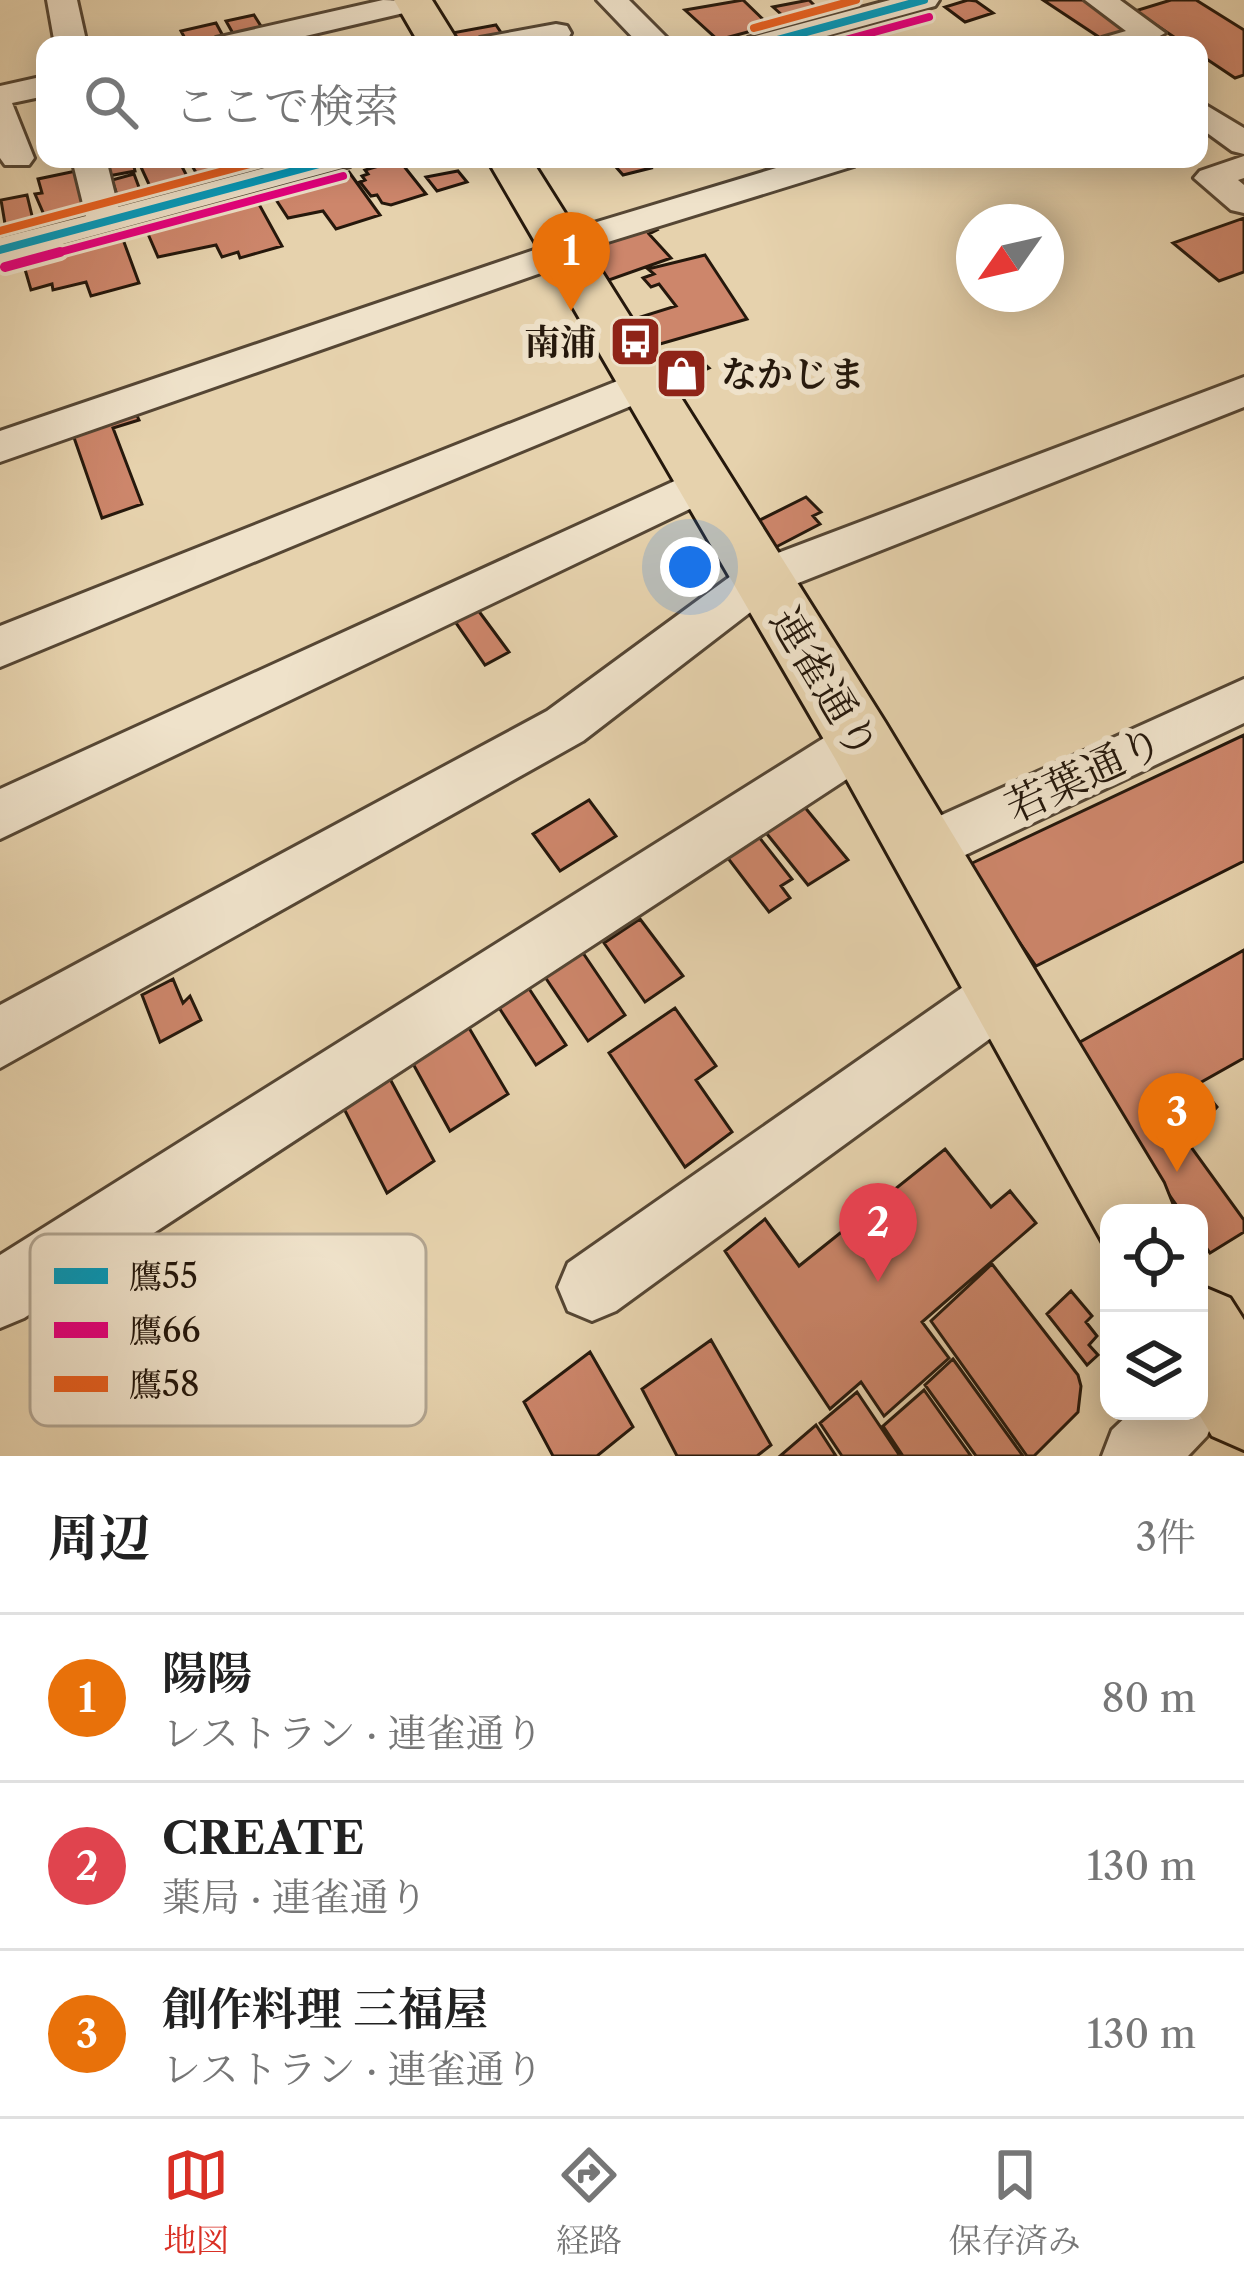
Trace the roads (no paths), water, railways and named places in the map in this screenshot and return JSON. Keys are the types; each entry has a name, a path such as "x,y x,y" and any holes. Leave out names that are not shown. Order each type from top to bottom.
{"main road":[{"path":"413,1 434,36"},
{"name":"連雀通り","path":"514,168 861,742 1127,1204"}],"street":[{"path":"62,0 69,36"},
{"path":"531,0 558,36"},
{"path":"613,0 649,36"},
{"path":"756,0 766,36"},
{"path":"787,36 868,7 924,0"},
{"path":"1100,0 1150,33 1141,36"},
{"path":"265,36 413,1"},
{"path":"10,134 36,98"},
{"path":"1208,118 1244,144"},
{"path":"1244,166 1212,178 1244,202"},
{"path":"91,168 101,212"},
{"path":"0,250 277,168"},
{"path":"0,446 562,248 814,168"},
{"path":"0,647 645,384"},
{"path":"0,1038 565,726 762,578 1244,391"},
{"path":"0,815 703,484"},
{"name":"若葉通り","path":"923,848 1244,700"},
{"path":"94,1234 861,742"},
{"path":"592,1287 1007,991"},
{"path":"0,1294 30,1275"},
{"path":"1138,1456 1214,1364"}],"place":[{"name":"陽陽","path":"571,311"},
{"name":"南浦","path":"635,342"},
{"name":"なかじま","path":"682,374"},
{"name":"創作料理 三福屋","path":"1177,1172"},
{"name":"CREATE","path":"878,1282"}]}
